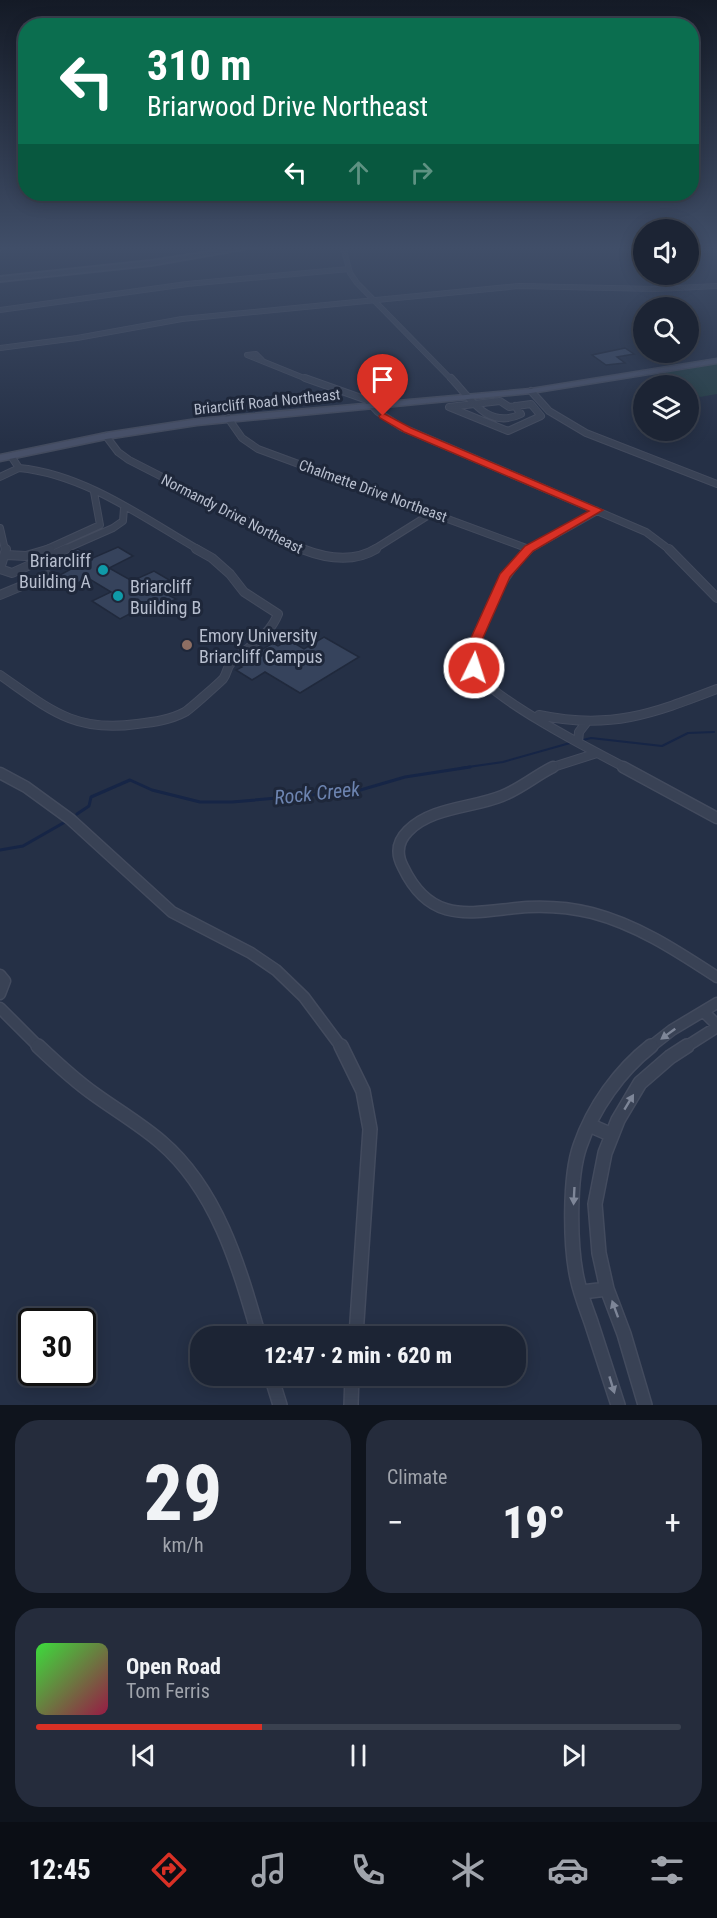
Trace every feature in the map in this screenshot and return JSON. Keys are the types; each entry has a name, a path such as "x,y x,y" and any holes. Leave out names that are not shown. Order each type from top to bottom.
{"main road":[{"name":"Briarcliff Road Northeast","path":"0,458 106,436 228,418 371,405 471,400 717,361"}],"street":[{"path":"0,348 77,338 182,319 257,312"},
{"path":"385,312 471,400 475,408 501,419 512,419 525,425"},
{"path":"262,360 290,373 367,400 390,421 407,430 646,532 663,543 717,598"},
{"path":"531,391 546,409 565,422 593,436 717,484"},
{"path":"471,400 500,401 509,407 515,406 531,404 540,417 512,431 504,431 449,407 471,400"},
{"path":"512,419 521,414 515,406"},
{"path":"536,410 546,409"},
{"name":"Chalmette Drive Northeast","path":"228,418 242,438 258,449 529,549"},
{"name":"Normandy Drive Northeast","path":"106,436 124,458 283,540 317,555 339,558 369,553 432,513"},
{"path":"11,456 19,468"},
{"path":"0,477 19,468 27,467 60,475 212,558 230,574 244,592 278,614 273,627 234,659 217,686 203,695 187,711 163,721 117,727 78,723 54,713 0,675"},
{"path":"6,555 14,558 29,556 100,525 94,492"},
{"path":"0,579 113,528 125,517 124,508"},
{"path":"597,510 529,549 500,584 479,632 473,654 474,668 484,683 524,710 597,753 717,818"},
{"path":"0,528 6,541 6,555 0,569 12,573"},
{"path":"0,595 48,575"},
{"path":"524,710 550,718 586,723 627,720 717,689"},
{"path":"578,742 579,732 586,723"},
{"path":"597,753 555,766 498,797 421,820 406,831 397,848 403,871 424,899 441,909 465,914 540,906 594,912 617,918 648,933 717,977"},
{"path":"0,773 38,794 68,816 172,912 264,962 286,979 310,1005 350,1063 366,1098 370,1134 357,1326"},
{"path":"0,975 5,981 0,994"},
{"path":"618,1405 577,1279 571,1234 579,1148 589,1125 613,1085 638,1057 672,1030 717,1003"},
{"path":"0,1008 46,1056 92,1092 147,1130 169,1149 189,1172 224,1231 256,1326"},
{"path":"645,1405 607,1289 599,1253 595,1204 605,1153 618,1120 640,1083 670,1057 717,1026 704,1012"},
{"path":"589,1125 612,1135"},
{"path":"582,1292 607,1289"},
{"path":"274,1386 280,1405"},
{"path":"351,1405 352,1386"}],"green space":[{"path":"717,361 717,394 699,396 699,375 668,375 660,370"}],"building":[{"path":"625,348 633,353 617,357 625,363 606,365 592,355"},
{"path":"118,547 133,556 109,568 132,581 154,571 183,588 168,595 176,599 143,616 135,611 120,619 92,601 111,592 88,578 63,590 49,581 73,568 59,559 71,552 78,549 93,558"},
{"path":"324,637 359,657 300,693 265,672 252,680 236,670 242,667 239,665 247,661 245,660 249,657 273,643 278,646 289,640 304,649"}],"waterway":[{"name":"Rock Creek","path":"583,740 591,738 662,746 688,733 714,732"},
{"name":"Rock Creek","path":"461,768 503,762 570,743"},
{"name":"Rock Creek","path":"77,814 89,806 91,797 130,780 152,790 200,802 232,802 357,791 405,777 470,767"},
{"name":"Rock Creek","path":"0,850 23,846 65,822"}],"place":[{"name":"Briarcliff Building A","path":"103,570"},
{"name":"Briarcliff Building B","path":"118,596"},
{"name":"Emory University Briarcliff Campus","path":"187,645"}],"route":[{"path":"383,416 407,430 597,510 529,549 504,576 474,646 474,668"}]}
